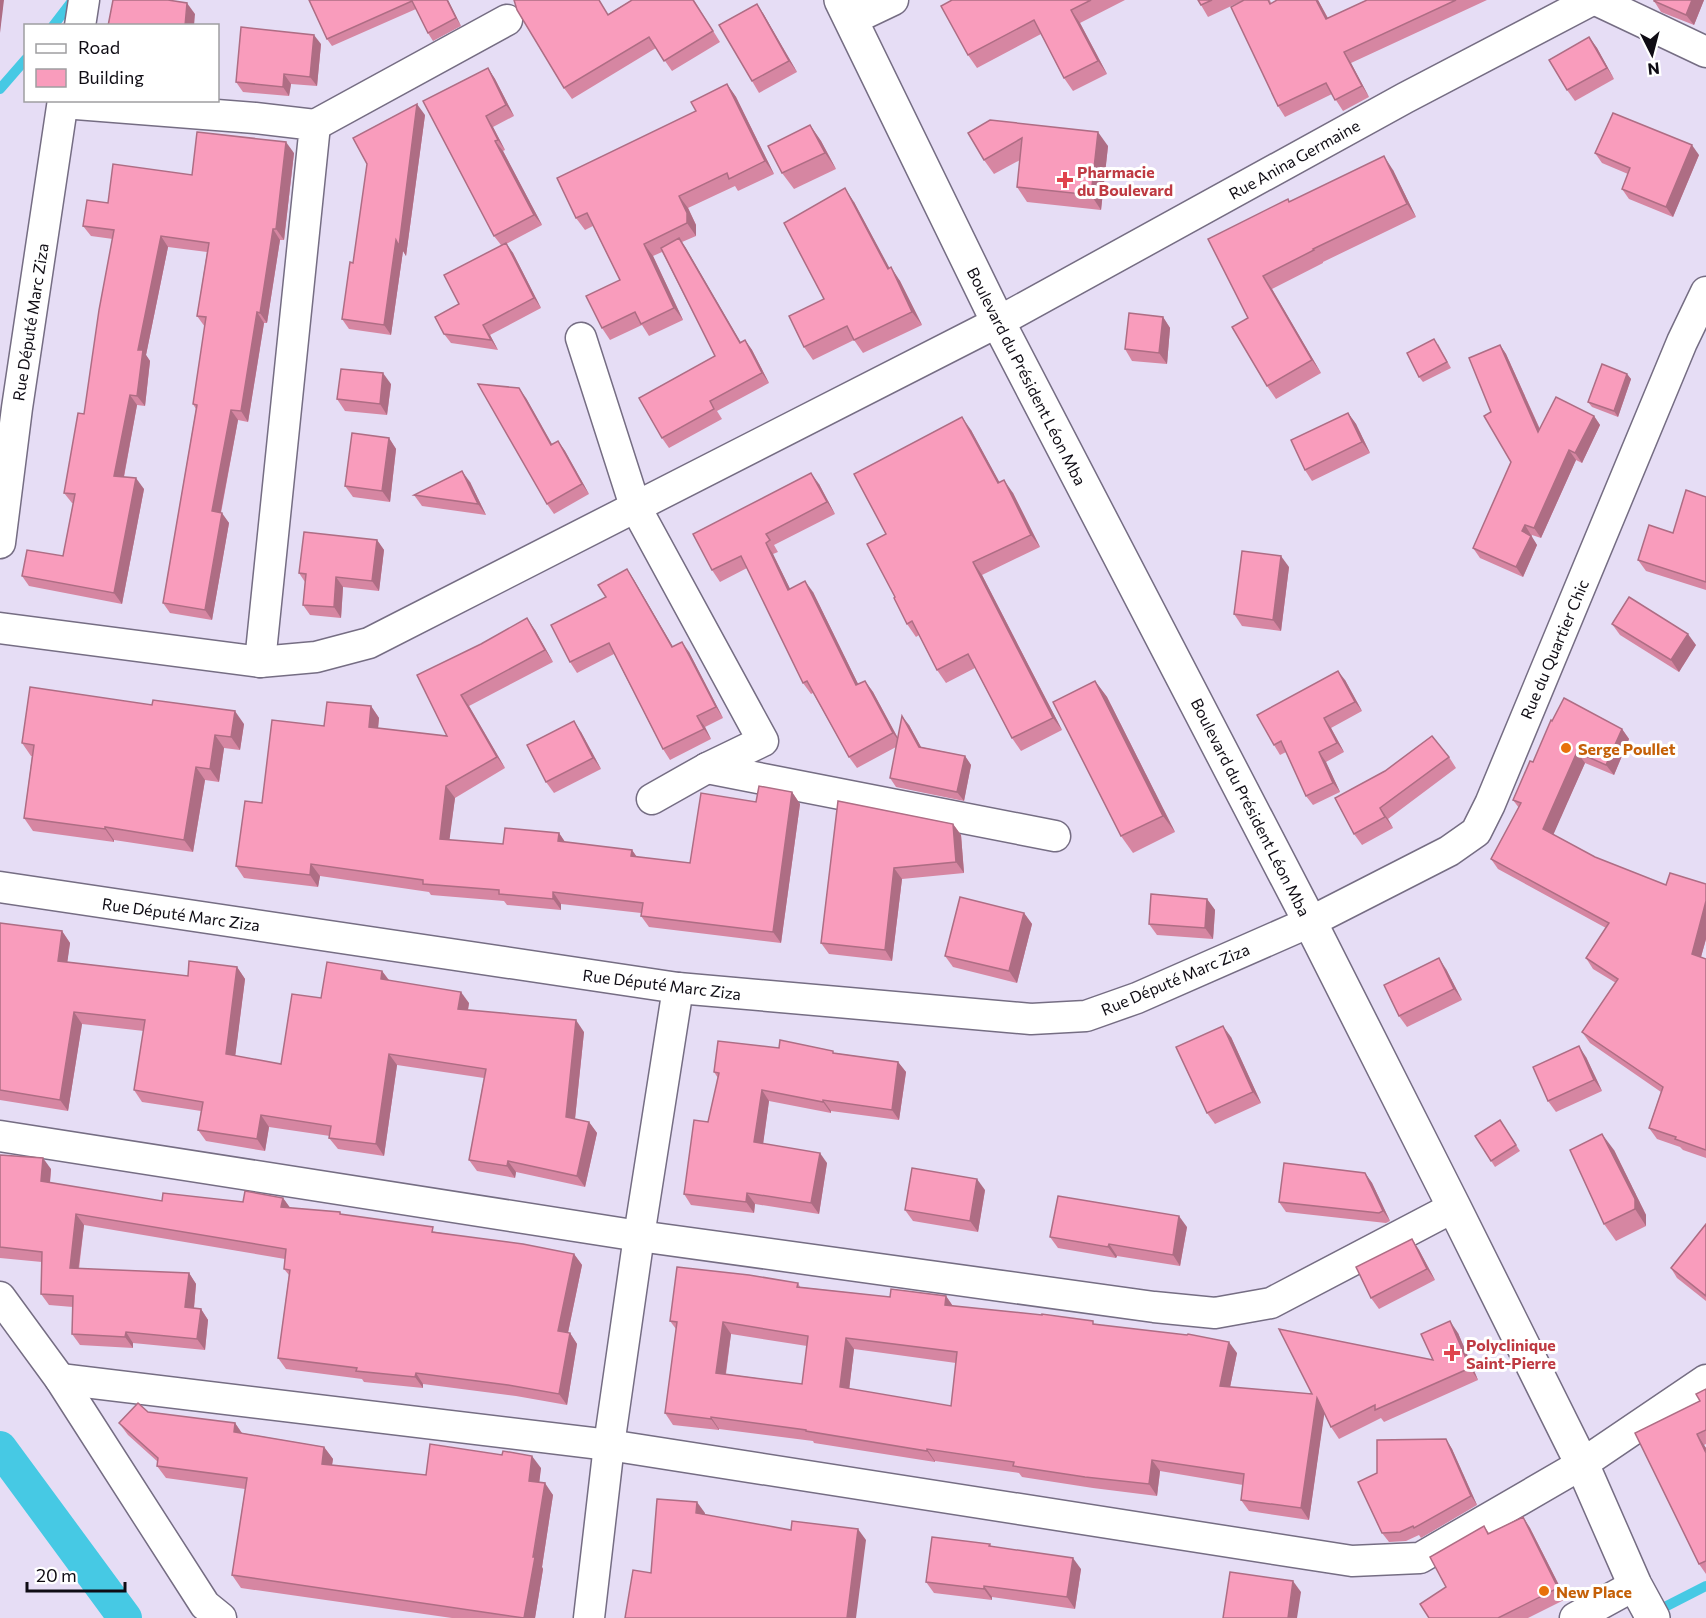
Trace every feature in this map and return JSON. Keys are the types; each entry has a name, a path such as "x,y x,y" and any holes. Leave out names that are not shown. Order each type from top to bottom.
{"street":[{"path":"80,24 84,0"},
{"path":"846,10 892,0"},
{"name":"Rue Anina Germaine","path":"0,628 260,662 316,657 369,643 998,322 1394,103 1594,0 1706,52"},
{"name":"Boulevard du Président Léon Mba","path":"846,10 998,322 1310,922 1454,1207 1582,1464 1644,1600"},
{"path":"63,102 315,125 507,20"},
{"name":"Rue Député Marc Ziza","path":"0,543 8,406 63,102"},
{"path":"260,662 315,125"},
{"name":"Rue du Quartier Chic","path":"1310,922 1449,851 1476,832 1694,347 1706,292"},
{"path":"581,338 635,506 763,741 707,768 652,799"},
{"path":"707,768 1055,836"},
{"name":"Rue Député Marc Ziza","path":"0,887 678,988 1031,1018 1086,1016 1137,998 1310,922"},
{"path":"589,1618 609,1445 678,988"},
{"path":"0,1136 639,1236 1154,1307 1215,1313 1271,1303 1454,1207"},
{"path":"0,1297 60,1379 205,1605 221,1618"},
{"path":"60,1379 609,1445 1352,1562 1420,1558 1582,1464 1706,1380"},
{"path":"1575,1618 1644,1600"}],"building":[{"path":"113,0 168,0 187,3 185,24 108,24"},
{"path":"309,0 447,0 456,18 428,33 412,1 327,39"},
{"path":"514,0 599,0 608,15 632,0 693,0 713,31 664,61 649,37 564,88 517,10"},
{"path":"952,0 1091,0 1071,10 1098,61 1064,78 1034,20 968,55 941,6"},
{"path":"1198,0 1212,0 1201,5"},
{"path":"1244,0 1268,0 1270,4 1277,0 1316,0 1326,19 1367,0 1456,0 1344,52 1362,86 1335,100 1326,83 1278,106 1231,7"},
{"path":"1654,0 1692,0 1686,15"},
{"path":"757,4 789,61 752,81 719,25"},
{"path":"241,27 314,35 310,77 284,74 283,87 236,82"},
{"path":"1589,37 1607,68 1567,90 1549,60"},
{"path":"488,68 506,105 486,116 498,140 495,141 534,215 494,236 423,101"},
{"path":"727,84 765,161 729,179 727,173 679,196 687,213 687,223 644,244 674,308 641,324 635,312 602,328 586,296 620,280 587,213 576,218 557,178 696,111 691,102"},
{"path":"417,104 399,246 396,240 384,325 342,319 350,262 353,263 367,164 353,138"},
{"path":"1613,113 1692,145 1666,207 1622,189 1630,168 1595,153"},
{"path":"990,120 1098,132 1091,195 1017,187 1022,138 984,160 968,133"},
{"path":"810,125 825,153 782,173 768,146"},
{"path":"197,132 286,142 276,229 273,229 260,313 257,312 241,411 231,410 212,511 222,513 205,610 163,603 197,405 193,404 206,317 197,316 209,243 161,236 138,350 143,350 137,396 130,395 114,476 136,478 114,593 22,576 27,550 63,556 75,494 64,493 78,413 84,414 99,310 114,230 83,226 87,200 108,203 113,164 192,175"},
{"path":"1384,156 1407,204 1263,276 1312,360 1267,386 1232,327 1248,318 1208,239 1288,199 1289,202"},
{"path":"845,188 888,269 891,267 912,312 854,340 847,326 804,347 789,316 824,299 784,223"},
{"path":"679,238 740,343 745,340 762,373 710,401 714,409 662,438 639,398 715,356 661,248"},
{"path":"506,243 534,298 483,325 491,340 444,334 435,317 459,304 444,275"},
{"path":"1129,313 1163,317 1159,353 1125,349"},
{"path":"1434,339 1447,362 1419,377 1407,353"},
{"path":"1500,345 1538,432 1556,397 1594,416 1575,453 1569,450 1534,528 1525,525 1522,531 1531,536 1516,567 1473,548 1511,462 1484,416 1491,412 1469,358"},
{"path":"1602,364 1627,374 1614,411 1588,402"},
{"path":"341,369 383,373 380,404 337,399"},
{"path":"478,384 519,388 551,445 558,441 582,484 547,504"},
{"path":"1348,413 1362,442 1305,470 1291,440"},
{"path":"962,417 998,483 1004,480 1031,535 973,562 1053,718 1012,738 968,654 937,670 912,621 907,624 867,544 886,534 854,474"},
{"path":"352,433 389,438 382,491 345,486"},
{"path":"462,471 478,504 414,495"},
{"path":"811,473 827,502 766,534 770,540 766,543 788,590 805,581 856,685 865,681 893,733 849,757 807,681 803,683 741,556 712,570 693,534"},
{"path":"1686,490 1706,497 1706,582 1638,560 1649,525 1673,533"},
{"path":"304,532 377,540 372,581 336,577 334,607 303,605 306,574 299,573"},
{"path":"1242,551 1281,556 1273,620 1234,614"},
{"path":"627,569 672,647 682,642 716,707 697,716 704,729 663,749 609,643 570,662 551,625 606,597 598,585"},
{"path":"1629,597 1688,634 1671,660 1612,624"},
{"path":"527,618 545,650 461,695 497,757 446,786 440,839 503,844 505,828 559,833 558,841 632,850 631,856 690,863 701,793 756,802 759,786 792,792 773,932 641,916 643,903 553,892 553,899 499,894 499,890 423,884 423,880 311,864 310,875 236,866 245,801 262,803 272,720 324,726 327,702 371,706 369,727 447,736 417,675 481,644"},
{"path":"1338,671 1355,702 1324,718 1337,743 1319,752 1333,783 1306,796 1281,741 1274,745 1257,715"},
{"path":"1095,681 1163,816 1121,836 1053,702"},
{"path":"30,687 152,705 153,700 235,711 231,737 215,735 210,769 196,767 184,840 105,827 105,829 24,818 34,745 22,743"},
{"path":"1564,698 1622,729 1606,765 1577,752 1543,829 1595,857 1666,885 1670,873 1706,884 1706,901 1692,954 1706,959 1706,1150 1649,1128 1663,1087 1582,1032 1618,979 1586,958 1609,923 1491,859 1521,803 1513,800 1530,761 1533,762 1551,720"},
{"path":"902,716 919,747 965,756 957,792 890,778"},
{"path":"574,721 593,758 546,782 527,745"},
{"path":"1432,736 1449,757 1380,808 1385,817 1354,834 1335,798 1385,771"},
{"path":"838,801 953,824 956,862 894,868 885,950 821,943"},
{"path":"1151,894 1207,899 1205,928 1149,924"},
{"path":"960,897 1024,913 1009,971 945,956"},
{"path":"0,923 62,931 58,961 188,976 189,961 237,967 226,1054 281,1064 292,994 321,998 327,962 382,971 381,979 461,992 458,1009 576,1020 566,1117 589,1122 577,1176 508,1161 507,1166 469,1160 486,1069 389,1054 376,1144 329,1138 331,1126 261,1115 257,1139 198,1130 203,1102 134,1090 145,1020 74,1012 60,1100 0,1090"},
{"path":"1439,958 1454,989 1399,1016 1384,985"},
{"path":"1223,1026 1253,1092 1207,1113 1176,1047"},
{"path":"780,1040 833,1051 833,1053 898,1062 892,1110 823,1100 823,1102 762,1090 754,1142 820,1153 811,1203 747,1193 746,1202 684,1194 694,1120 708,1122 719,1073 714,1072 718,1041 779,1048"},
{"path":"1579,1046 1594,1080 1548,1101 1533,1067"},
{"path":"1500,1120 1516,1145 1491,1161 1475,1136"},
{"path":"1602,1134 1635,1199 1635,1209 1604,1224 1570,1150"},
{"path":"0,1155 43,1158 41,1181 162,1201 163,1193 243,1202 245,1191 283,1198 281,1207 340,1212 340,1214 433,1227 432,1232 523,1244 574,1254 558,1331 570,1333 559,1394 416,1373 415,1377 356,1371 357,1368 278,1358 290,1270 284,1269 286,1249 76,1214 70,1268 189,1273 185,1307 201,1309 197,1339 126,1332 125,1337 72,1334 73,1296 41,1294 42,1252 0,1247"},
{"path":"1284,1163 1365,1173 1383,1211 1379,1213 1279,1202"},
{"path":"912,1168 977,1179 970,1221 905,1210"},
{"path":"1058,1196 1179,1216 1173,1255 1050,1237"},
{"path":"1706,1224 1706,1296 1671,1268"},
{"path":"1412,1239 1427,1269 1371,1298 1356,1267"},
{"path":"677,1267 798,1283 797,1287 890,1297 891,1289 946,1296 945,1305 1042,1314 1093,1321 1093,1324 1188,1334 1229,1342 1220,1386 1312,1394 1279,1329 1433,1360 1421,1334 1450,1321 1470,1368 1375,1410 1375,1405 1331,1427 1317,1398 1301,1508 1241,1500 1244,1474 1152,1460 1149,1484 1013,1466 1014,1462 927,1449 927,1451 806,1430 665,1413 677,1322 670,1321","holes":["723,1322 808,1336 802,1384 716,1373","846,1338 957,1352 951,1406 840,1387"]},
{"path":"1706,1389 1706,1430 1697,1434 1706,1453 1706,1561 1699,1564 1635,1433 1700,1401 1696,1394"},
{"path":"138,1403 148,1412 235,1423 234,1432 324,1447 322,1464 426,1475 430,1444 502,1455 503,1451 532,1456 529,1481 545,1483 524,1618 232,1575 247,1478 157,1466 158,1458 119,1423"},
{"path":"1446,1439 1471,1496 1414,1528 1413,1526 1400,1532 1382,1533 1358,1482 1377,1473 1377,1440"},
{"path":"657,1499 697,1502 696,1513 791,1530 792,1521 858,1529 847,1618 625,1618 633,1570 651,1573"},
{"path":"1523,1517 1558,1588 1498,1618 1429,1618 1420,1604 1446,1587 1430,1557 1484,1526 1488,1534"},
{"path":"932,1537 1073,1558 1067,1597 984,1586 984,1589 926,1582"},
{"path":"1230,1572 1293,1581 1288,1618 1223,1618"}],"waterway":[{"path":"55,24 73,0"},
{"path":"0,89 24,61"},
{"path":"0,1448 125,1618"},
{"path":"1653,1613 1706,1586"}],"place":[{"name":"Pharmacie du Boulevard","path":"1065,180"},
{"name":"Serge Poullet","path":"1566,748"},
{"name":"Polyclinique Saint-Pierre","path":"1452,1353"},
{"name":"New Place","path":"1544,1591"}]}
